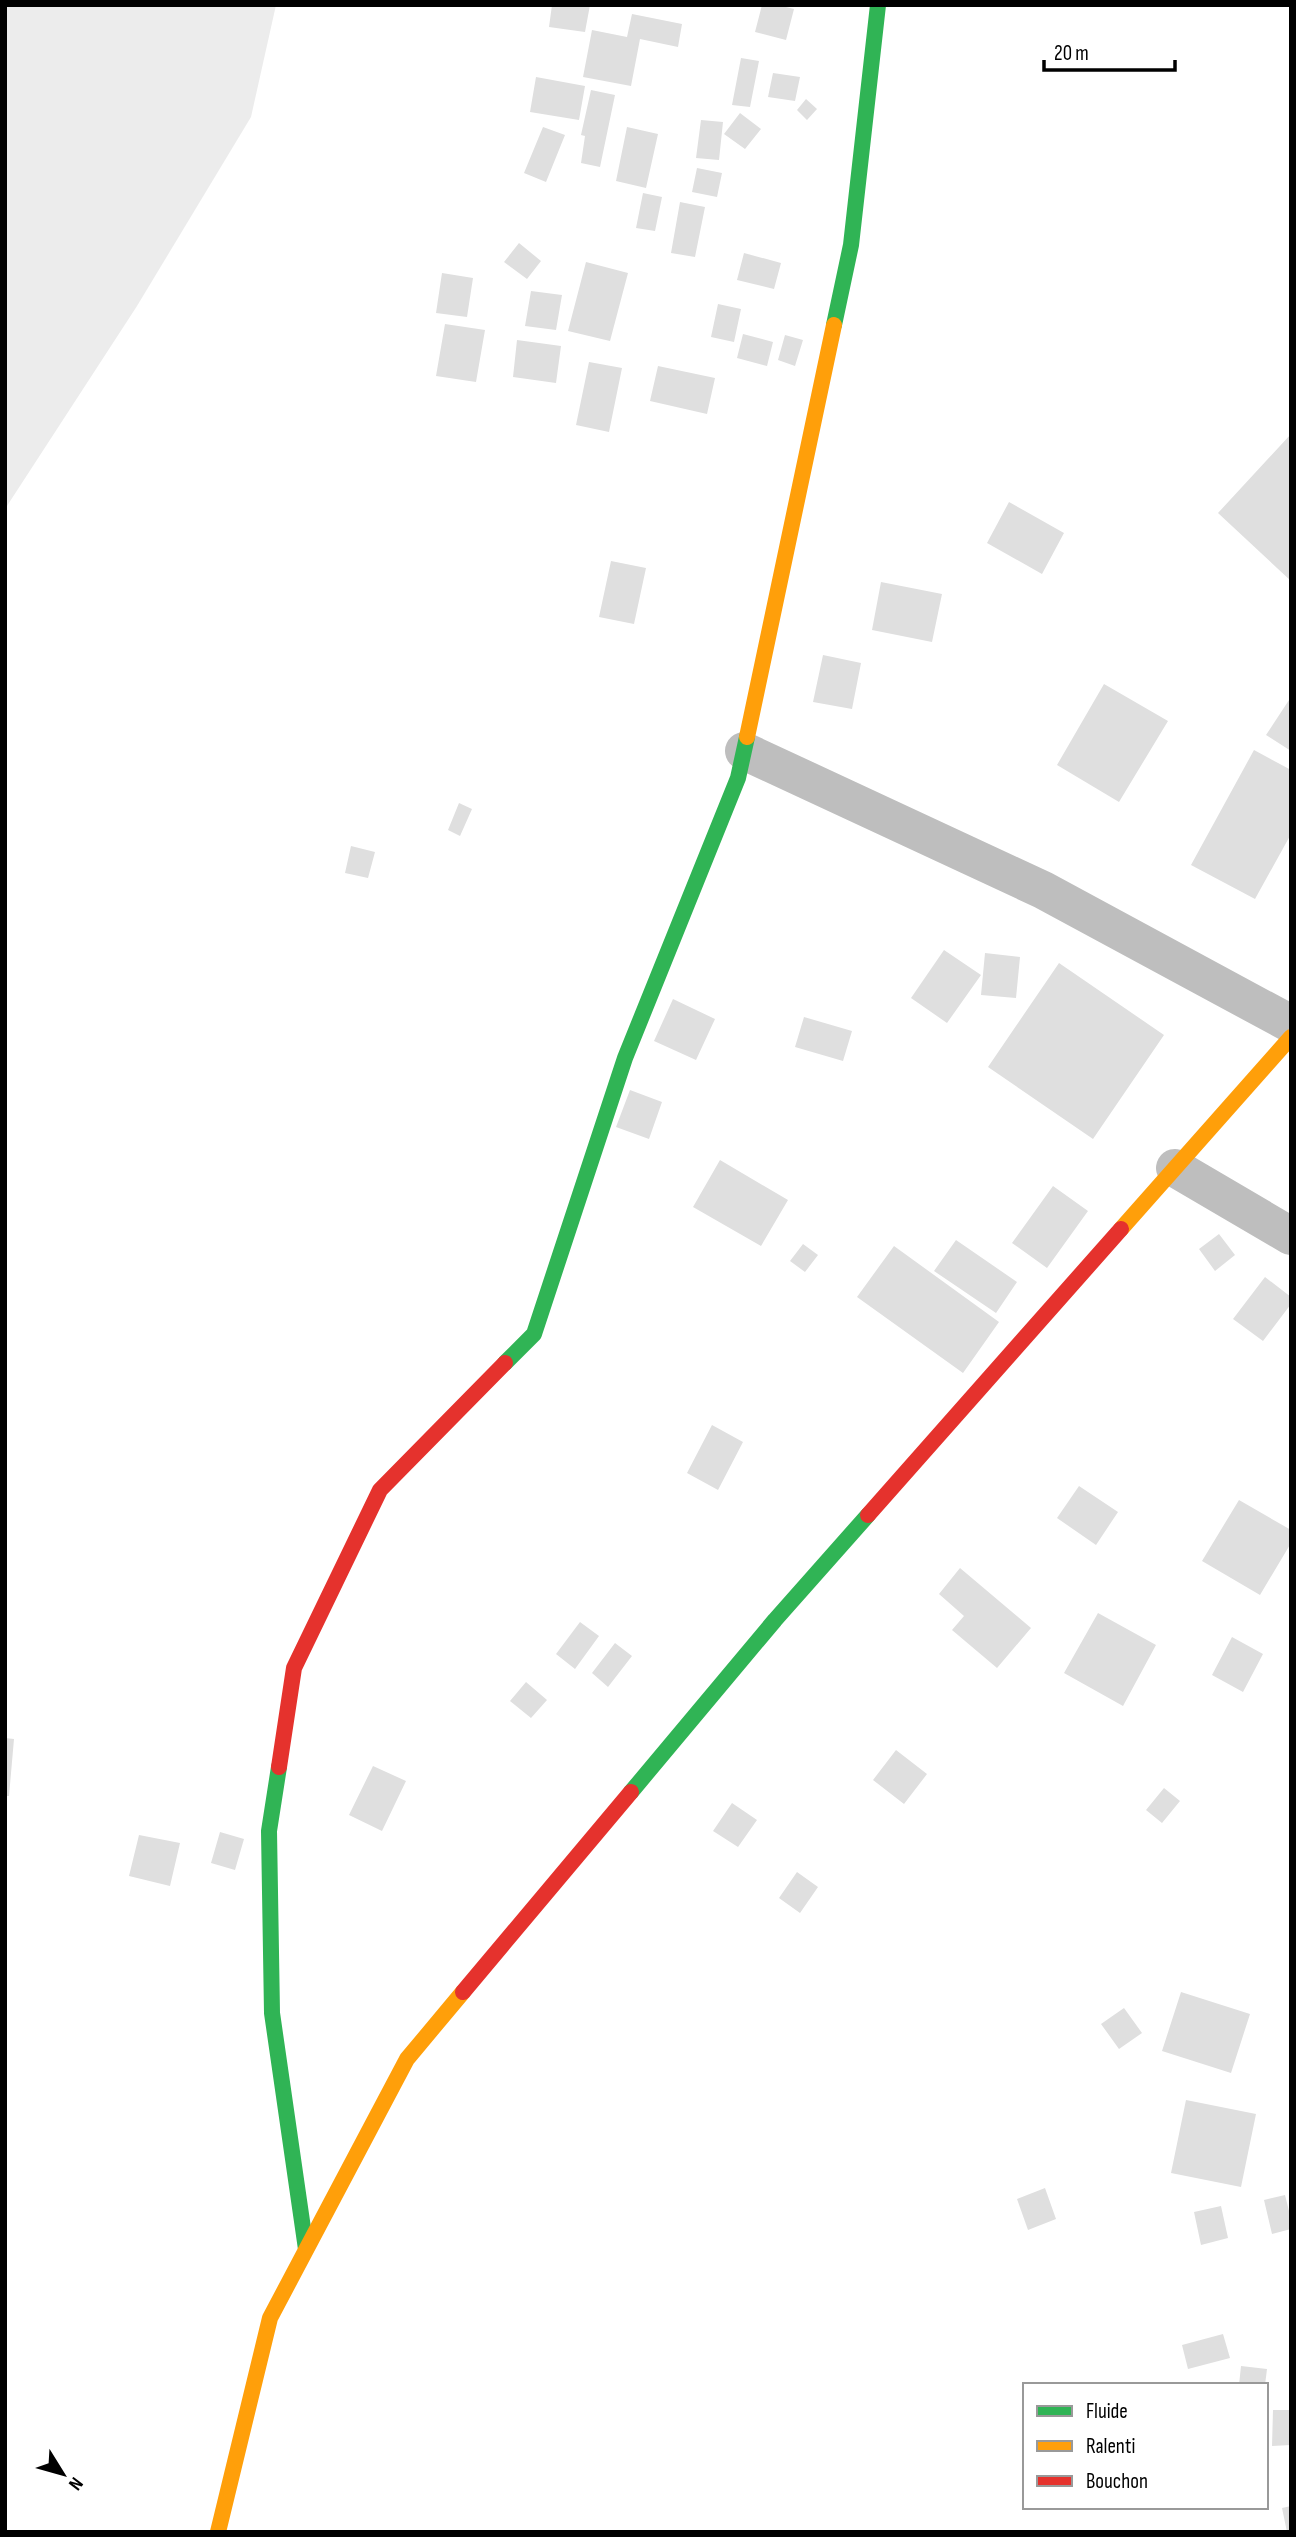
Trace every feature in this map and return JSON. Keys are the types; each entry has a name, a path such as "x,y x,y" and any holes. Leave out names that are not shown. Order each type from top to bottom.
{"street":[{"path":"306,2249 272,2013 269,1831 294,1668 380,1490 534,1334 625,1058 738,778 851,244 878,5"},
{"path":"744,751 1043,890 1291,1024"},
{"path":"218,2532 270,2318 407,2059 775,1620 1291,1037"},
{"path":"1175,1168 1291,1236"}],"shaded area":[{"path":"5,5 276,5 251,117 137,306 5,509"}],"building":[{"path":"552,5 590,5 585,32 549,27"},
{"path":"762,5 794,9 786,40 755,32"},
{"path":"632,14 682,24 678,47 640,39 631,86 583,77 592,30 627,37"},
{"path":"741,58 759,61 750,107 732,105"},
{"path":"773,73 800,77 795,101 768,97"},
{"path":"536,77 585,86 579,120 530,112"},
{"path":"591,90 615,95 600,167 581,163 585,136 581,135"},
{"path":"806,99 817,109 807,120 797,110"},
{"path":"740,113 761,129 745,149 724,134"},
{"path":"701,120 723,122 719,160 696,158"},
{"path":"543,127 565,135 546,182 524,173"},
{"path":"627,127 658,134 646,188 616,181"},
{"path":"697,168 722,173 717,197 692,192"},
{"path":"643,193 662,197 655,231 636,228"},
{"path":"680,202 705,207 695,257 671,253"},
{"path":"519,243 541,261 527,279 504,262"},
{"path":"744,253 781,263 774,289 737,280"},
{"path":"586,262 628,273 610,341 568,331"},
{"path":"442,273 473,278 467,317 436,313"},
{"path":"531,291 562,295 556,330 525,326"},
{"path":"718,304 741,309 734,342 711,337"},
{"path":"445,324 485,330 476,382 436,376"},
{"path":"743,334 773,342 767,366 737,358"},
{"path":"785,335 803,340 795,366 778,360"},
{"path":"517,340 561,346 556,383 513,377"},
{"path":"589,362 622,368 609,432 576,425"},
{"path":"658,366 715,378 707,414 650,401"},
{"path":"1291,434 1291,581 1218,513"},
{"path":"1009,502 1064,533 1042,574 987,543"},
{"path":"611,561 646,568 634,624 599,617"},
{"path":"881,582 942,594 932,642 872,630"},
{"path":"823,655 861,663 852,709 813,702"},
{"path":"1104,684 1168,721 1119,802 1057,765"},
{"path":"1291,697 1291,751 1266,735"},
{"path":"1254,750 1291,770 1291,834 1255,899 1191,865"},
{"path":"459,803 472,809 460,836 448,830"},
{"path":"351,846 375,852 368,878 345,873"},
{"path":"944,950 981,975 947,1023 911,998"},
{"path":"985,953 1020,957 1016,998 981,995"},
{"path":"1059,963 1164,1035 1093,1139 988,1067"},
{"path":"673,999 715,1019 696,1060 654,1041"},
{"path":"804,1017 852,1031 843,1061 795,1047"},
{"path":"630,1090 662,1102 649,1139 616,1127"},
{"path":"720,1160 788,1200 761,1246 693,1207"},
{"path":"1053,1186 1088,1211 1047,1268 1012,1243"},
{"path":"1219,1234 1235,1255 1215,1271 1199,1249"},
{"path":"956,1240 1017,1282 996,1313 934,1271"},
{"path":"803,1244 818,1255 805,1272 790,1261"},
{"path":"894,1246 999,1322 963,1373 857,1297"},
{"path":"1265,1277 1291,1297 1291,1304 1263,1341 1233,1319"},
{"path":"712,1425 743,1442 718,1490 687,1473"},
{"path":"1079,1486 1118,1512 1096,1545 1057,1518"},
{"path":"1239,1500 1291,1530 1291,1543 1260,1595 1202,1561"},
{"path":"960,1568 1031,1628 997,1668 952,1630 964,1616 939,1594"},
{"path":"1098,1613 1156,1645 1123,1706 1064,1673"},
{"path":"580,1622 599,1636 575,1669 556,1654"},
{"path":"1232,1637 1263,1654 1243,1692 1212,1675"},
{"path":"615,1643 632,1656 608,1687 592,1673"},
{"path":"526,1682 547,1700 531,1718 510,1701"},
{"path":"5,1738 14,1739 9,1796 5,1796"},
{"path":"896,1750 927,1774 904,1804 873,1780"},
{"path":"373,1766 406,1781 382,1831 349,1815"},
{"path":"1164,1788 1180,1801 1162,1823 1146,1810"},
{"path":"732,1803 757,1820 738,1847 713,1831"},
{"path":"220,1832 244,1839 235,1870 211,1863"},
{"path":"139,1835 180,1843 170,1886 129,1876"},
{"path":"797,1872 818,1887 800,1913 779,1898"},
{"path":"1181,1992 1250,2014 1231,2073 1162,2051"},
{"path":"1124,2008 1142,2033 1119,2049 1101,2024"},
{"path":"1186,2100 1256,2114 1241,2187 1171,2173"},
{"path":"1045,2188 1056,2219 1028,2230 1017,2199"},
{"path":"1285,2195 1291,2229 1272,2234 1264,2200"},
{"path":"1221,2206 1228,2238 1201,2245 1194,2212"},
{"path":"1223,2334 1230,2358 1188,2369 1182,2345"},
{"path":"1241,2366 1267,2369 1265,2383 1239,2383"},
{"path":"1273,2410 1291,2410 1291,2445 1272,2446"},
{"path":"1291,2506 1291,2532 1287,2532 1282,2508"}],"traffic: fast":[{"path":"834,325 851,245 878,5"},
{"path":"505,1363 534,1334 625,1058 738,778 747,737"},
{"path":"631,1792 775,1620 868,1515"},
{"path":"279,1767 269,1831 272,2013 306,2249"}],"traffic: slow":[{"path":"747,737 834,325"},
{"path":"1121,1229 1291,1037"},
{"path":"218,2532 270,2318 407,2059 463,1992"}],"traffic: jam":[{"path":"868,1515 1121,1229"},
{"path":"279,1767 294,1668 380,1490 505,1363"},
{"path":"463,1992 631,1792"}]}
